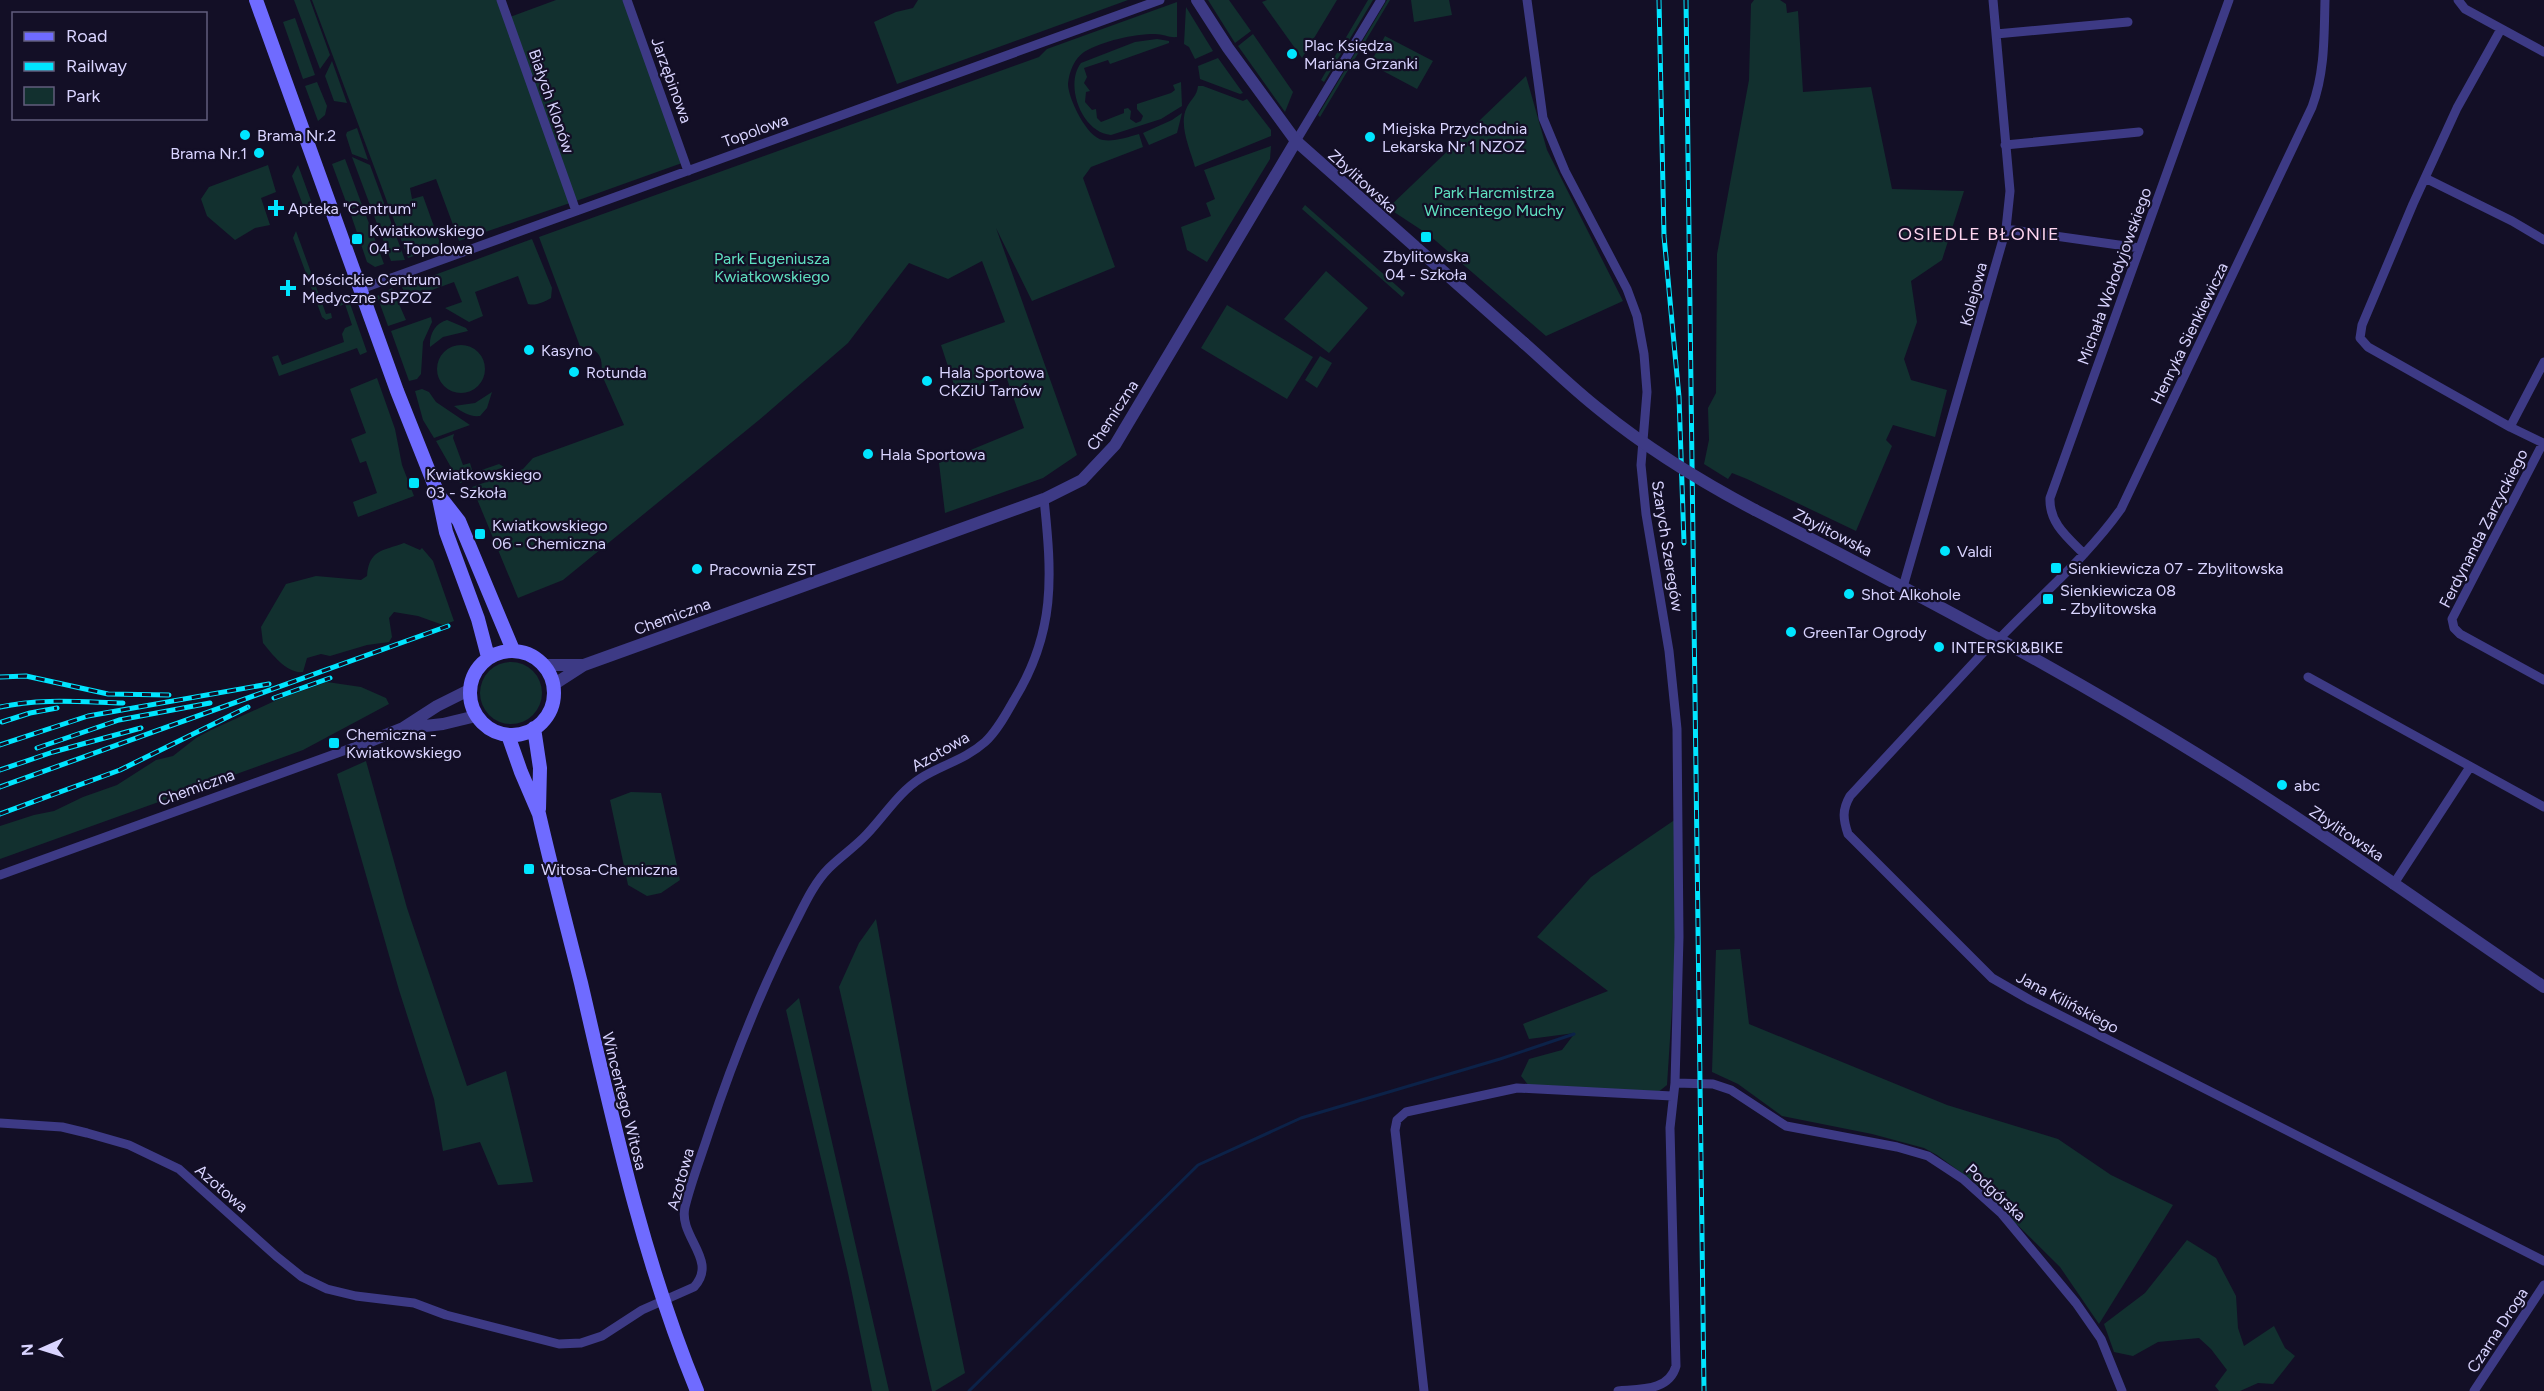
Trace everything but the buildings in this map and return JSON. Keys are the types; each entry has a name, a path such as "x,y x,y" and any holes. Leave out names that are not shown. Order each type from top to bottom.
{"main road":[{"path":"256,0 397,391 438,494 446,532 478,619 488,657"},
{"path":"438,494 459,521 513,650"},
{"path":"513,650 530,654 544,665 554,685 552,705 542,722 526,732 508,735 487,727 476,716 469,690 475,672 488,657 513,650"},
{"name":"Wincentego Witosa","path":"534,728 540,768 539,814"},
{"name":"Wincentego Witosa","path":"508,735 539,814 613,1127 635,1208 664,1301 697,1391"}],"street":[{"name":"Białych Klonów","path":"501,0 576,211"},
{"name":"Jarzębinowa","path":"627,0 688,171"},
{"name":"Topolowa","path":"361,289 1160,0"},
{"name":"Zbylitowska","path":"1197,0 1228,48 1296,141 1599,410 1640,441 1697,478 1755,510 2000,638 2229,774 2544,987"},
{"name":"Chemiczna","path":"554,685 584,665 1044,499 1083,480 1115,445 1382,0"},
{"name":"Szarych Szeregów","path":"1527,0 1543,118 1565,171 1627,290 1637,316 1644,354 1647,401 1641,465 1646,514 1670,651 1677,729 1679,926 1675,1083 1670,1128 1676,1366 1670,1380 1663,1386 1618,1391"},
{"name":"Kolejowa","path":"1903,587 2007,229 2010,191 1993,0"},
{"name":"Michała Wołodyjowskiego","path":"2084,554 2056,525 2050,511 2050,498 2229,0"},
{"name":"Henryka Sienkiewicza","path":"2000,638 2107,530 2121,509 2312,107 2318,91 2324,60 2325,0"},
{"path":"2458,0 2465,9 2544,52"},
{"path":"1996,34 2128,22"},
{"path":"2501,29 2457,108 2362,325 2360,338 2368,347 2510,427"},
{"path":"2006,145 2139,132"},
{"path":"2426,178 2512,221 2544,240"},
{"path":"2007,229 2140,248"},
{"name":"Ferdynanda Zarzyckiego","path":"2544,362 2510,427 2543,443 2452,619 2454,628 2460,634 2544,680"},
{"name":"Azotowa","path":"0,1123 71,1129 129,1145 169,1165 178,1170 302,1277 327,1289 356,1296 414,1303 446,1315 476,1320 559,1344 581,1344 602,1336 642,1310 694,1287 699,1282 703,1269 701,1258 683,1224 684,1209 726,1082 796,921 816,883 828,868 866,835 904,791 922,777 970,754 987,740 1025,683 1040,649 1046,627 1050,594 1044,499"},
{"name":"Jana Kilińskiego","path":"2000,638 1992,643 1850,796 1844,807 1843,819 1848,834 1992,978 2030,1000 2544,1261"},
{"name":"Chemiczna","path":"544,665 584,665"},
{"path":"2308,676 2544,807"},
{"name":"Chemiczna","path":"0,874 368,742 403,728 437,706 469,690"},
{"name":"Chemiczna","path":"403,728 443,724 476,716"},
{"path":"2393,885 2470,767"},
{"name":"Podgórska","path":"1675,1083 1713,1084 1731,1090 1786,1126 1897,1147 1928,1156 1963,1179 2002,1214 2076,1303 2101,1339 2122,1391"},
{"path":"1424,1391 1395,1130 1397,1120 1406,1112 1517,1088 1672,1096"},
{"name":"Czarna Droga","path":"2474,1391 2544,1285"}],"green space":[{"path":"294,0 310,0 330,55 320,69"},
{"path":"312,0 498,0 570,203 459,241 436,179 410,188 412,199 423,196 441,246 408,258"},
{"path":"556,0 623,0 682,163 576,201 510,17"},
{"path":"918,0 1128,0 897,84 874,22 896,12 913,8"},
{"path":"1208,0 1229,0 1251,31 1235,43"},
{"path":"1267,0 1337,0 1302,58 1262,2"},
{"path":"1368,0 1373,0 1324,82 1321,80"},
{"path":"1387,0 1390,0 1320,117 1318,115"},
{"path":"1411,0 1449,0 1452,15 1414,22"},
{"path":"1754,0 1780,0 1786,4 1787,13 1798,11 1803,92 1871,87 1892,189 1964,191 1942,260 1911,281 1917,322 1904,359 1911,380 1947,390 1935,437 1893,425 1886,440 1892,446 1856,531 1747,479 1732,473 1728,479 1704,464 1709,440 1708,408 1716,393 1717,254 1749,80 1751,4"},
{"name":"Park Eugeniusza Kwiatkowskiego","path":"1177,2 1177,37 1146,34 1100,45 1080,55 1070,75 1068,84 1071,98 1085,125 1097,138 1121,139 1139,134 1143,147 1091,167 1083,178 1115,267 1032,301 996,228 1077,455 1043,478 945,513 939,463 1024,428 1006,376 957,394 941,345 1005,322 982,261 948,279 909,263 848,343 759,420 563,580 518,598 472,487 523,469 533,458 624,425 601,373 602,362 599,354 592,349 581,349 539,237 1039,57 1047,49"},
{"path":"1186,7 1213,51 1195,59 1189,47 1184,44"},
{"path":"295,18 315,75 303,79 283,22"},
{"path":"1253,34 1293,92 1285,112 1238,46"},
{"path":"1385,36 1433,61 1417,89 1370,64"},
{"path":"1157,39 1169,41 1169,43 1110,64 1108,60 1084,68 1087,77 1084,83 1090,91 1086,92 1085,102 1092,110 1096,109 1097,118 1101,122 1124,113 1124,109 1128,108 1131,111 1130,119 1136,123 1141,121 1143,116 1137,109 1137,104 1171,93 1175,90 1173,85 1181,82 1182,106 1161,119 1111,135 1092,126 1084,117 1075,95 1076,72 1081,63 1135,42"},
{"path":"1218,58 1243,93 1240,94 1200,79 1198,66"},
{"path":"332,61 347,103 334,101 325,76"},
{"name":"Park Harcmistrza Wincentego Muchy","path":"1526,76 1547,150 1623,301 1546,336 1429,235 1388,208"},
{"path":"317,82 327,106 325,115 318,121 305,86"},
{"path":"1198,86 1243,101 1247,99 1271,130 1271,136 1195,167 1184,129 1184,121 1187,107"},
{"path":"1182,113 1177,133 1149,145 1143,133"},
{"path":"357,128 368,160 352,154 346,135 347,132"},
{"path":"1271,146 1270,159 1207,262 1187,250 1181,227 1211,216 1206,203 1215,199 1204,170"},
{"path":"352,157 370,165 405,260 391,261"},
{"path":"345,159 362,205 349,210 332,164"},
{"path":"268,165 276,192 261,198 270,225 255,228 235,240 207,216 201,199 209,187"},
{"path":"298,165 314,209 310,211 304,208 292,176"},
{"path":"1305,205 1405,293 1402,297 1302,209"},
{"path":"364,210 384,264 375,267 367,262 351,215"},
{"path":"296,231 326,314 331,313 332,318 326,320 322,317 293,238"},
{"path":"532,239 552,288 551,298 546,301 528,304 518,276 475,292 483,316 469,322 445,308 462,302 454,282 407,299 402,287"},
{"path":"1326,271 1368,308 1329,353 1284,319"},
{"path":"392,288 406,320 388,326 377,296"},
{"path":"347,295 367,352 360,355 357,348 279,376 272,357 278,355 282,365 344,342 342,334 345,328 352,325 345,304 337,307 338,299"},
{"path":"1227,305 1313,357 1287,399 1201,348"},
{"path":"431,317 432,322 423,342 421,374 417,379 409,381 391,331"},
{"path":"447,320 468,331 443,337 430,347 434,330"},
{"path":"461,345 478,352 485,369 478,386 461,393 444,386 437,369 444,352"},
{"path":"1320,356 1332,363 1317,388 1305,380"},
{"path":"377,378 395,429 402,465 414,496 358,517 353,502 377,493 366,461 360,463 351,439 366,433 350,389"},
{"path":"422,389 429,392 436,402 470,425 434,438 423,420 415,391"},
{"path":"492,392 487,408 480,416 469,415 454,406 475,403"},
{"path":"454,434 453,438 463,465 470,463 473,473 499,464 504,467 460,483 436,441"},
{"path":"404,543 420,550 422,548 433,561 454,621 443,625 418,616 394,612 389,618 392,637 389,642 367,645 330,656 321,654 307,658 303,672 286,667 263,643 261,627 286,584 316,576 361,580 367,576 368,567 374,556 383,550"},
{"path":"511,662 528,667 533,671 537,676 542,693 537,710 533,715 528,719 511,724 494,719 489,715 485,710 480,693 485,676 489,671 494,667"},
{"path":"327,682 361,687 386,698 389,704 303,750 0,859 0,826 54,811 83,797 117,785 156,760 173,756 196,738 211,730 279,699"},
{"path":"366,761 407,908 467,1086 506,1071 533,1182 498,1185 480,1142 443,1151 434,1099 399,990 337,774"},
{"path":"631,792 661,793 680,880 661,893 647,896 628,885 610,800"},
{"path":"1676,819 1676,947 1667,1085 1657,1093 1530,1087 1521,1076 1529,1059 1562,1050 1575,1033 1529,1039 1523,1024 1608,991 1537,937 1591,877"},
{"path":"876,919 909,1099 965,1373 935,1391 932,1391 839,987 859,943"},
{"path":"1740,949 1749,1024 1947,1105 2058,1139 2111,1175 2173,1205 2099,1324 2060,1267 1974,1182 1937,1155 1924,1148 1872,1134 1782,1116 1738,1084 1712,1072 1716,950"},
{"path":"799,998 889,1391 872,1391 848,1273 786,1010"},
{"path":"2187,1240 2216,1258 2236,1296 2238,1328 2244,1346 2274,1326 2285,1348 2295,1356 2273,1384 2258,1383 2240,1391 2219,1391 2215,1386 2227,1370 2199,1338 2158,1342 2133,1356 2114,1352 2104,1324 2145,1293"}],"waterway":[{"path":"969,1391 1198,1165 1301,1118 1500,1059 1574,1034"}],"railway":[{"path":"1659,0 1664,236 1679,397 1684,543"},
{"path":"1686,0 1704,1391"},
{"path":"0,787 448,626"},
{"path":"0,677 26,676 108,694 169,695"},
{"path":"274,698 330,678"},
{"path":"0,745 88,716 269,684"},
{"path":"0,707 46,702 123,703"},
{"path":"37,748 119,720 210,703"},
{"path":"0,814 120,770 248,707"},
{"path":"2,722 30,713 57,708"},
{"path":"0,770 53,752 141,728"}],"place":[{"name":"Plac Księdza Mariana Grzanki","path":"1292,54"},
{"name":"Brama Nr.2","path":"245,135"},
{"name":"Miejska Przychodnia Lekarska Nr 1 NZOZ","path":"1370,137"},
{"name":"Brama Nr.1","path":"259,153"},
{"name":"Apteka \"Centrum\"","path":"276,208"},
{"name":"Zbylitowska 04 - Szkoła","path":"1426,237"},
{"name":"Kwiatkowskiego 04 - Topolowa","path":"357,239"},
{"name":"Mościckie Centrum Medyczne SPZOZ","path":"288,288"},
{"name":"Kasyno","path":"529,350"},
{"name":"Rotunda","path":"574,372"},
{"name":"Hala Sportowa CKZiU Tarnów","path":"927,381"},
{"name":"Hala Sportowa","path":"868,454"},
{"name":"Kwiatkowskiego 03 - Szkoła","path":"414,483"},
{"name":"Kwiatkowskiego 06 - Chemiczna","path":"480,534"},
{"name":"Valdi","path":"1945,551"},
{"name":"Sienkiewicza 07 - Zbylitowska","path":"2056,568"},
{"name":"Pracownia ZST","path":"697,569"},
{"name":"Shot Alkohole","path":"1849,594"},
{"name":"Sienkiewicza 08 - Zbylitowska","path":"2048,599"},
{"name":"GreenTar Ogrody","path":"1791,632"},
{"name":"INTERSKI&BIKE","path":"1939,647"},
{"name":"Chemiczna - Kwiatkowskiego","path":"334,743"},
{"name":"abc","path":"2282,785"},
{"name":"Witosa-Chemiczna","path":"529,869"}],"district":[{"name":"OSIEDLE BŁONIE","path":"1979,234"}]}
